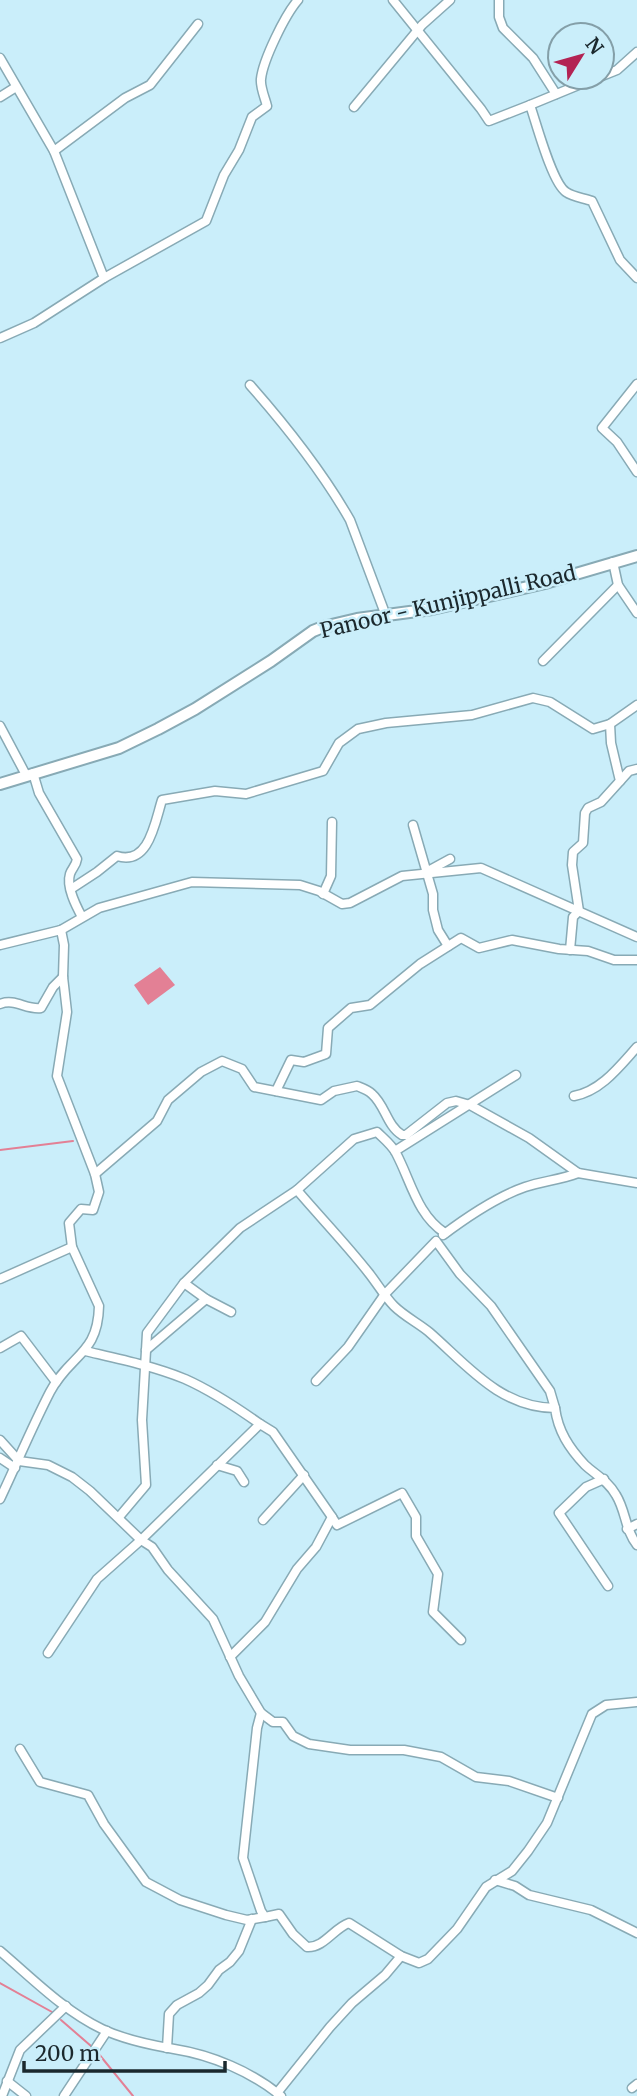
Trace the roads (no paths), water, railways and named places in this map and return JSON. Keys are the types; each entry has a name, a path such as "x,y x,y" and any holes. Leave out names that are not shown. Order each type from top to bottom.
{"main road":[{"name":"Panoor - Kunjippalli Road","path":"0,784 119,748 182,717 313,631 357,619 457,604 545,583 637,556"}],"street":[{"path":"0,338 34,323 104,278 206,221 224,175 239,150 252,117 267,106 261,80 276,37 298,0"},
{"path":"393,0 489,121 563,91"},
{"path":"354,107 422,25 450,0"},
{"path":"499,0 499,16 503,28 533,58 556,94"},
{"path":"54,150 125,98 150,85 198,24"},
{"path":"616,68 625,64 637,51"},
{"path":"0,58 54,150 104,278"},
{"path":"0,97 16,87"},
{"path":"530,105 542,144 561,187 567,193 592,201 620,260 637,278"},
{"path":"637,384 602,428 617,442 637,472"},
{"path":"250,385 298,443 342,506 350,520 386,616"},
{"path":"613,562 618,585 637,613"},
{"path":"543,661 618,585"},
{"path":"71,888 117,856 136,856 146,847 162,800 215,791 246,794 323,771 338,743 358,729 386,723 472,715 533,698 550,702 593,729 610,724 637,705"},
{"path":"610,724 611,743 620,781"},
{"path":"0,726 77,859 76,866 69,875 82,917"},
{"path":"579,911 572,865 573,852 583,843 585,813 588,808 601,802 629,771 637,769"},
{"path":"323,894 331,876 332,822"},
{"path":"413,825 433,894 433,910 438,929 448,946"},
{"path":"425,873 450,859"},
{"path":"0,945 61,930 99,908 192,882 300,885 342,904 350,903 392,879 481,868 637,937"},
{"path":"570,950 573,917 579,911"},
{"path":"0,1499 56,1382 91,1343 99,1306 72,1247 69,1223 81,1209 93,1210 99,1192 95,1174 57,1076 67,1012 61,930"},
{"path":"276,1091 291,1060 304,1062 326,1054 328,1028 351,1008 370,1005 420,964 461,938 479,948 512,940 588,951 614,960 637,960"},
{"path":"0,1004 10,1001 41,1008 53,987 63,977"},
{"path":"574,1096 587,1094 612,1075 637,1048"},
{"path":"95,1174 157,1122 168,1100 201,1072 222,1061 242,1069 254,1087 321,1101 334,1091 357,1086 372,1093 383,1107 391,1125 402,1135 406,1135 447,1103 456,1101 470,1105 529,1138 578,1173 637,1183"},
{"path":"395,1151 516,1075"},
{"path":"119,1517 146,1485 142,1420 147,1333 184,1283 240,1228 297,1190 354,1139 377,1132 395,1151 409,1186 434,1226 445,1233"},
{"path":"316,1381 348,1347 384,1294 445,1233 521,1188 556,1181 578,1173"},
{"path":"297,1190 368,1272 393,1306 425,1329 485,1384 540,1408 555,1408"},
{"path":"436,1241 460,1274 491,1306 550,1391 557,1422 564,1438 586,1466 604,1479 617,1496 627,1529 637,1545"},
{"path":"0,1279 72,1247"},
{"path":"184,1283 231,1312"},
{"path":"146,1350 206,1299"},
{"path":"0,1348 21,1336 56,1382"},
{"path":"85,1351 144,1365 183,1378 218,1395 273,1432 337,1525 402,1493 416,1517 416,1536 438,1574 433,1612 461,1640"},
{"path":"48,1653 97,1578 141,1540 260,1424"},
{"path":"0,1440 17,1465"},
{"path":"0,1458 17,1465 48,1465 72,1477 152,1547 168,1570 213,1619 230,1657 261,1713 273,1722 283,1722 293,1736 309,1744 350,1750 404,1750 441,1757 476,1777 509,1781 558,1798"},
{"path":"217,1465 237,1471 244,1482"},
{"path":"263,1520 304,1475"},
{"path":"604,1479 586,1487 559,1513 608,1586"},
{"path":"230,1657 265,1622 296,1569 316,1547 332,1517"},
{"path":"627,1529 637,1524"},
{"path":"20,1749 40,1782 88,1795 104,1824 146,1882 189,1903 226,1915 252,1920 279,1914 293,1934 307,1947 316,1947 342,1925 349,1923 419,1963 428,1959 457,1929 486,1887 512,1871 528,1851 547,1823 592,1714 606,1705 637,1702"},
{"path":"261,1713 257,1728 243,1858 265,1917"},
{"path":"495,1880 515,1886 529,1895 591,1910 637,1933"},
{"path":"167,2048 169,2014 177,2005 199,1993 219,1970 230,1962 239,1951 252,1920"},
{"path":"0,1951 66,2006 107,2031 235,2068 277,2093 330,2026 379,1981 401,1955"},
{"path":"2,2096 20,2050 66,2006"},
{"path":"64,2096 107,2031"},
{"path":"7,2081 26,2096"}],"waterway":[{"path":"0,1150 73,1141"},
{"path":"0,1983 52,2012"},
{"path":"61,2020 91,2046"},
{"path":"98,2053 133,2096"}]}
